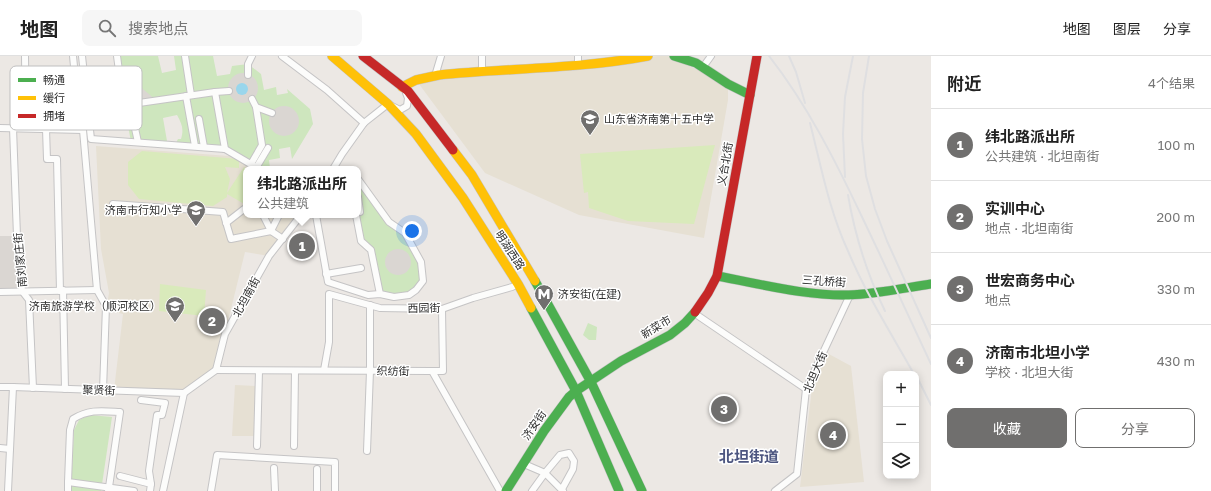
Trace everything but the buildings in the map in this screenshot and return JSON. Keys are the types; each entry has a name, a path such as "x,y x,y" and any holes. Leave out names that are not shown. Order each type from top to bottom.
{"main road":[{"name":"明湖西路","path":"332,56 388,104 416,134 463,198 518,284 576,391 619,491"},
{"name":"明湖西路","path":"363,56 408,91 472,175 538,286 591,382 642,491"},
{"path":"402,87 416,80 435,76 578,66 606,59 646,56"},
{"path":"674,56 696,63 728,84 750,95"},
{"name":"义合北街","path":"717,276 757,56"},
{"name":"新菜市","path":"591,382 638,352 671,334 684,324 703,303 717,276"},
{"name":"三孔桥街","path":"717,276 793,291 850,295 931,284"},
{"name":"济安街","path":"506,491 524,464 536,441 565,402 576,391 591,382"}],"street":[{"path":"25,56 25,66"},
{"path":"73,56 74,66"},
{"path":"82,56 83,66"},
{"path":"118,56 119,66"},
{"path":"184,56 195,146"},
{"path":"248,75 248,64 252,56"},
{"path":"282,56 327,90 364,124"},
{"path":"435,76 441,56"},
{"path":"482,56 482,72"},
{"path":"578,56 578,66"},
{"path":"703,67 711,56"},
{"path":"335,166 369,118 388,104 400,110 407,106 408,98 402,87"},
{"path":"142,103 229,91"},
{"path":"215,92 225,149"},
{"path":"252,99 256,107 262,145 255,166"},
{"path":"256,107 272,113"},
{"path":"199,119 204,147"},
{"name":"南刘家庄街","path":"13,130 17,236 22,292 29,300 33,388"},
{"path":"46,130 47,159 57,159 65,389"},
{"path":"83,130 97,290 106,306 103,390"},
{"path":"90,130 91,139 225,149 253,166"},
{"path":"135,130 138,142"},
{"path":"256,166 268,148"},
{"path":"317,218 328,282 368,295 380,294 394,297 409,295 416,290 423,281 421,262 405,233 389,222 361,183"},
{"path":"114,204 223,212 231,239 271,231"},
{"path":"226,223 243,210"},
{"path":"264,218 271,231 283,239"},
{"path":"271,231 278,218"},
{"name":"北坦南街","path":"216,370 225,334 269,256 299,218"},
{"path":"359,218 362,241 371,250 380,294"},
{"path":"326,274 361,268"},
{"name":"西园街","path":"324,370 329,342 328,294 380,308 442,309 518,284"},
{"path":"0,292 97,290"},
{"name":"北坦大街","path":"775,491 797,474 806,389 850,295"},
{"path":"367,451 370,371 370,305"},
{"path":"442,309 442,371 432,371 500,491"},
{"path":"694,313 806,389"},
{"path":"163,491 184,393 216,370"},
{"name":"织纺街","path":"216,370 324,370 330,372 432,371"},
{"path":"257,446 259,371"},
{"path":"294,446 295,371"},
{"name":"聚贤街","path":"0,387 184,393"},
{"path":"8,491 13,387"},
{"path":"141,400 166,403 162,415 157,415 149,471 151,484 150,491"},
{"path":"68,491 70,430 73,419 82,413 100,411 120,412 108,489"},
{"path":"0,448 10,449"},
{"path":"524,464 545,473 563,490 573,468 574,461 569,453 560,455 545,473 532,491"},
{"path":"211,491 217,455 335,462 335,491"},
{"path":"274,468 275,491"},
{"path":"317,469 317,491"},
{"path":"120,476 151,484"},
{"path":"68,482 108,489 134,491"}],"shaded area":[{"name":"山东省济南第十五中学","path":"668,56 728,84 728,100 704,238 579,215 485,173 416,80 569,67"},
{"path":"243,73 253,78 258,88 253,98 243,103 233,98 228,88 233,78"},
{"path":"142,88 156,100 142,102"},
{"path":"284,106 294,111 299,121 294,131 284,136 274,131 269,121 274,111"},
{"path":"96,146 229,156 247,166 243,166 243,218 299,218 269,256 245,252 216,370 184,393 114,390 123,314 106,310 109,293 101,249"},
{"path":"0,236 17,236 22,291 0,292"},
{"path":"398,249 407,253 411,262 407,271 398,275 389,271 385,262 389,253"},
{"path":"827,353 851,366 864,482 800,487 812,388"},
{"path":"235,385 256,386 254,436 232,436"}],"green space":[{"path":"117,56 158,56 162,73 176,70 174,56 213,56 217,76 230,74 232,66 248,64 261,74 264,90 276,87 277,95 288,93 287,89 310,109 313,124 292,159 290,147 279,149 280,158 269,160 270,166 254,166 225,149 175,145 178,139 181,139 182,132 181,124 177,115 163,118 167,141 131,142 129,130 142,130 142,66 118,66"},
{"path":"715,145 694,224 628,221 589,208 588,192 584,193 580,154"},
{"path":"142,151 239,159 239,168 225,167 230,179 227,193 243,169 243,203 227,194 227,197 213,206 139,199 128,185 128,162"},
{"path":"361,183 389,222 405,233 421,262 423,281 409,295 380,294 371,250 361,241 358,218 361,218"},
{"path":"160,284 206,290 204,316 159,311"},
{"path":"588,323 597,327 596,340 589,340 583,335"},
{"path":"90,415 112,417 101,491 71,491 74,430 79,420"}],"water":[{"path":"240,83 244,83 248,89 244,95 240,95 236,91 236,87"}],"railway":[{"path":"769,56 809,115 832,156 872,237 931,364"},
{"path":"789,56 796,72 805,103"},
{"path":"845,177 843,134 845,97 853,56"},
{"path":"869,56 863,93 862,139 866,176 875,209 887,241 931,338"},
{"path":"810,123 826,188 841,235 871,298 912,371"},
{"path":"848,195 862,254 885,311"},
{"path":"919,381 931,405"}],"traffic: fast":[{"path":"674,56 696,63 728,84 750,95"},
{"path":"717,276 800,292 832,295 890,291 931,284"},
{"path":"535,281 591,382 642,491"},
{"path":"531,308 576,391 619,491"},
{"path":"506,491 544,431 569,397 621,361 670,335 685,323 695,312"}],"traffic: slow":[{"path":"332,56 388,104 416,134 463,198 518,284 531,308"},
{"path":"402,87 416,80 439,75 570,66 648,56"},
{"path":"453,150 472,175 535,281"}],"traffic: jam":[{"path":"363,56 408,91 453,150"},
{"path":"695,312 717,276 757,56"}],"place":[{"name":"山东省济南第十五中学","path":"590,136"},
{"name":"济南市行知小学","path":"196,227"},
{"name":"纬北路派出所","path":"302,246"},
{"name":"济安街(在建)","path":"544,311"},
{"name":"实训中心","path":"212,321"},
{"name":"济南旅游学校（顺河校区）","path":"175,323"},
{"name":"世宏商务中心","path":"724,409"},
{"name":"济南市北坦小学","path":"833,435"}],"district":[{"name":"北坦街道","path":"749,457"}]}
